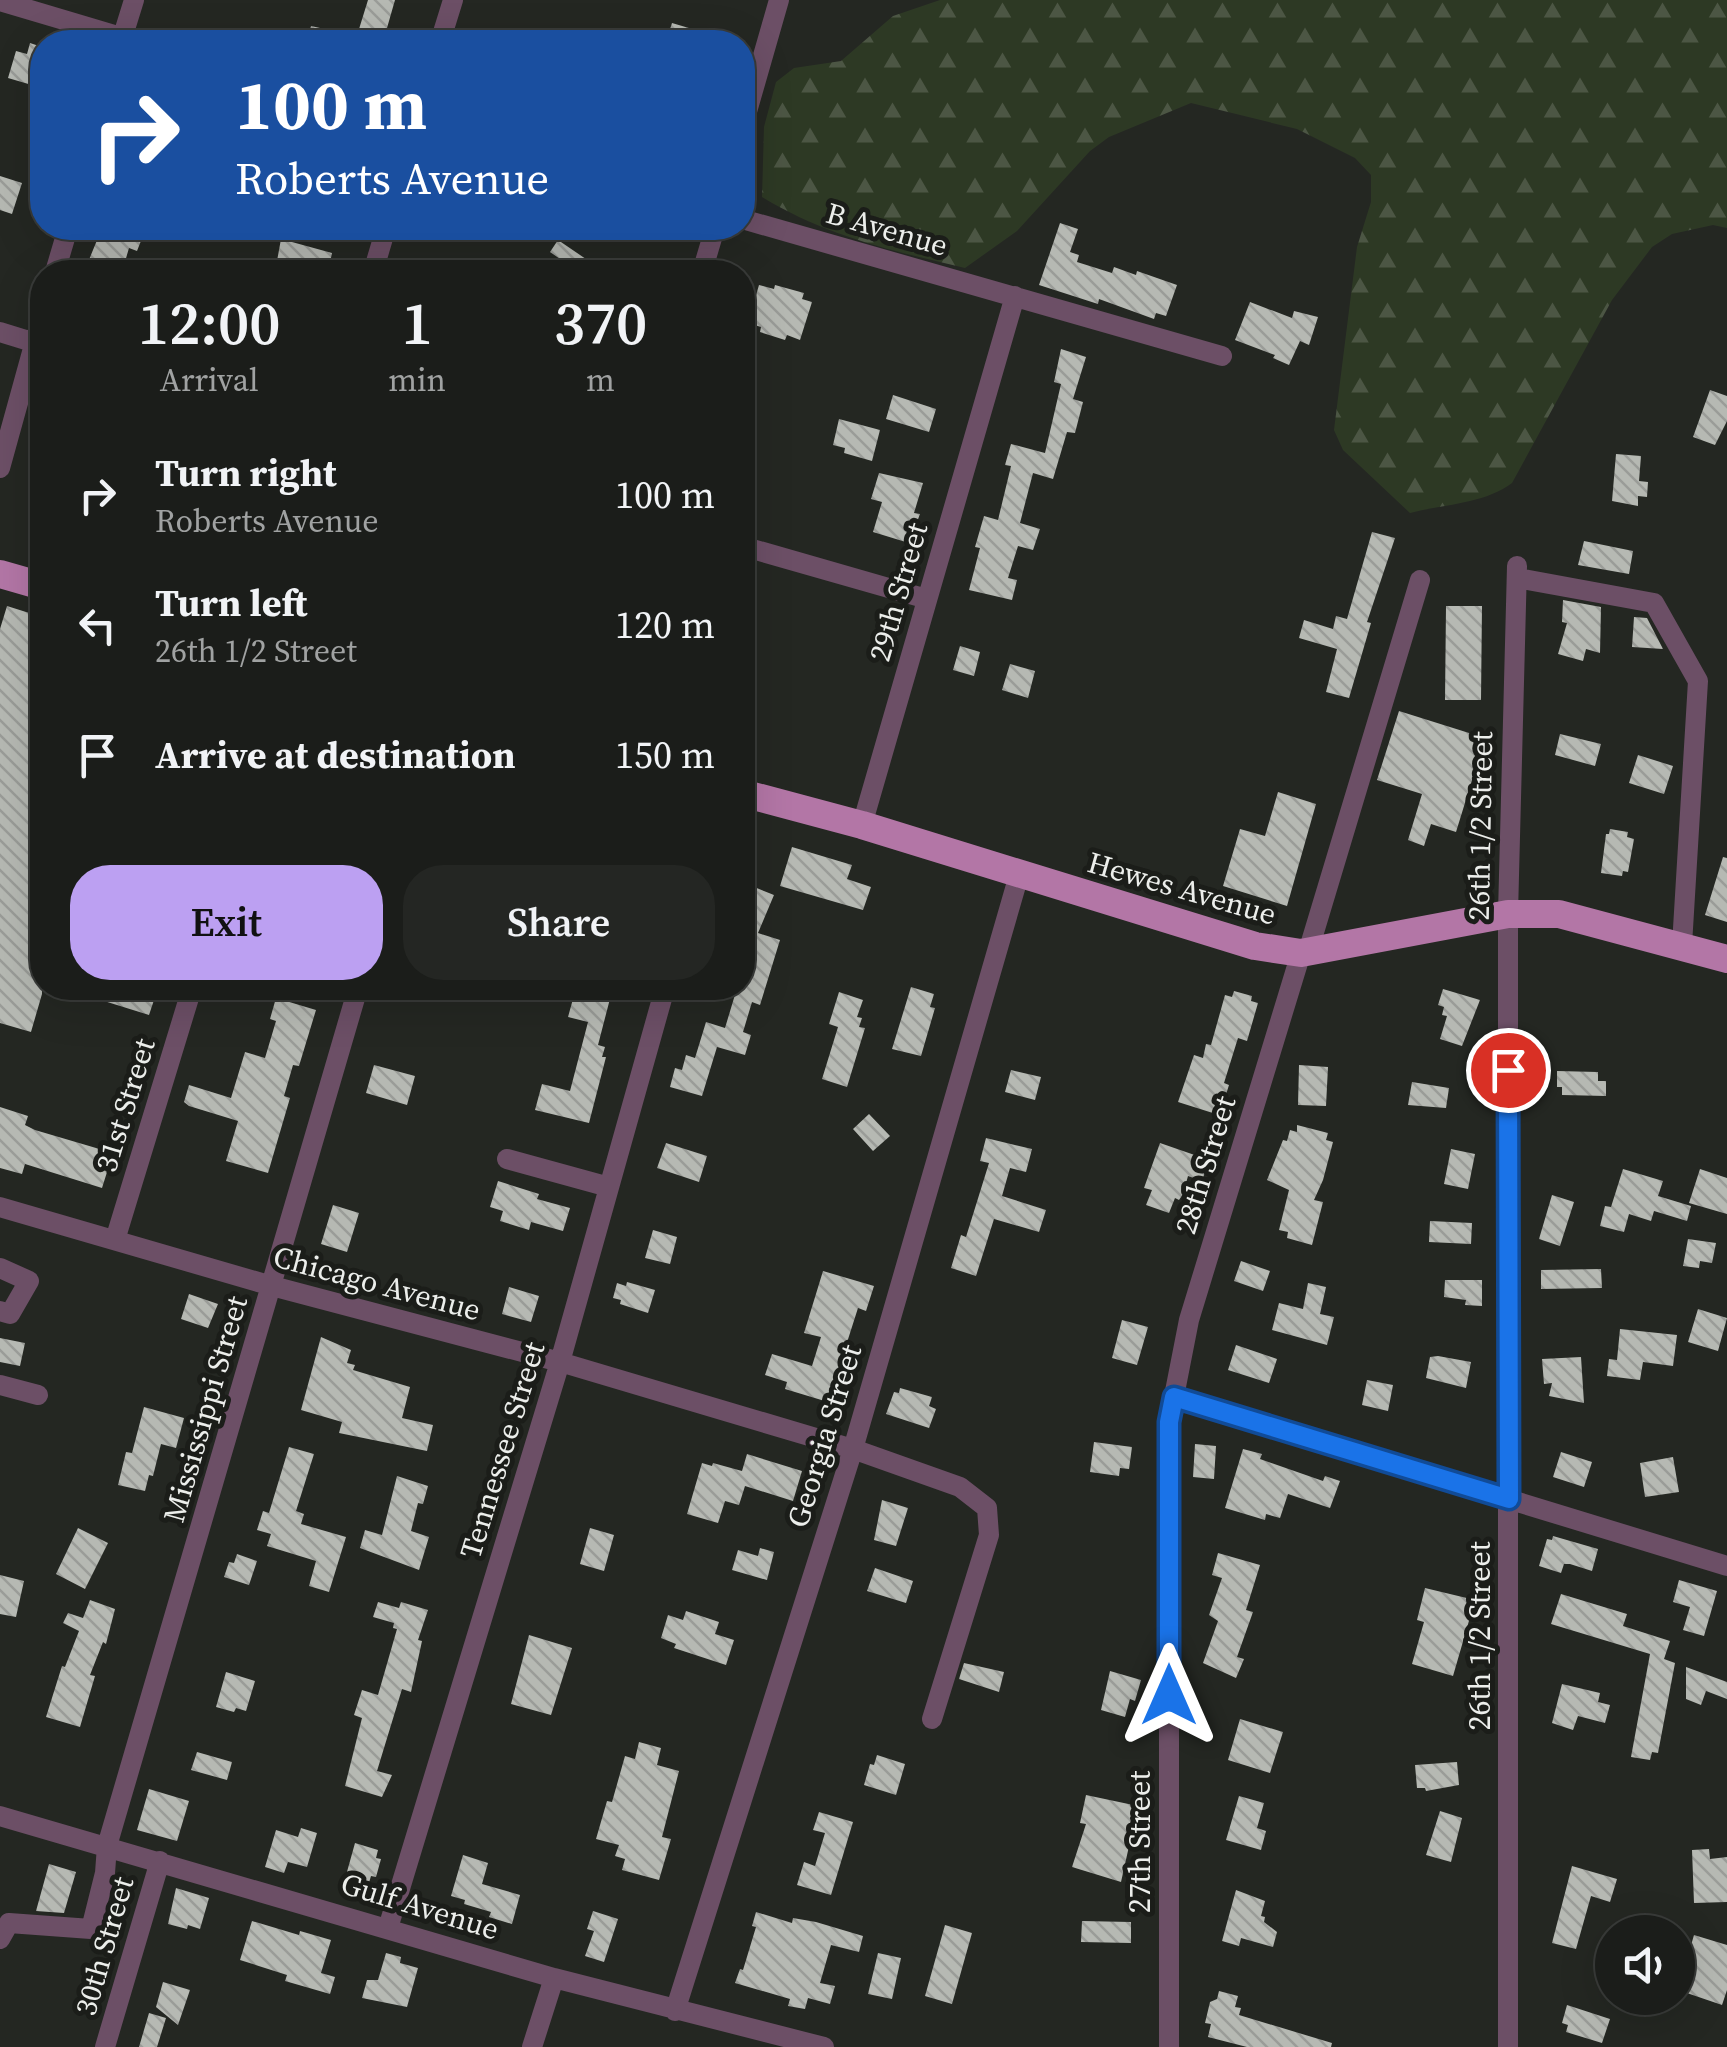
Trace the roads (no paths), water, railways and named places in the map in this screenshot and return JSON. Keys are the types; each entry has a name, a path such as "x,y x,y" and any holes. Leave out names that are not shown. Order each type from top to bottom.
{"main road":[{"path":"0,574 30,583"},
{"name":"Hewes Avenue","path":"755,796 862,825 1256,946 1305,953 1508,914 1559,914 1727,959"}],"street":[{"path":"129,30 134,0"},
{"path":"444,30 453,0"},
{"path":"755,84 779,0"},
{"path":"0,1 92,30"},
{"name":"B Avenue","path":"755,222 1222,356"},
{"name":"29th Street","path":"862,825 1015,296"},
{"path":"0,332 30,341"},
{"path":"0,468 30,373"},
{"path":"755,550 927,599"},
{"name":"26th 1/2 Street","path":"1508,2047 1508,914 1517,572 1654,602 1698,681 1682,946"},
{"name":"28th Street","path":"1174,1397 1189,1320 1420,580"},
{"name":"Georgia Street","path":"675,2011 853,1449 1019,875"},
{"name":"31st Street","path":"115,1240 188,1000"},
{"name":"Mississippi Street","path":"0,1938 8,1923 91,1929 108,1846 355,1000"},
{"name":"Tennessee Street","path":"388,1928 560,1362 662,1000"},
{"path":"507,1159 609,1187"},
{"name":"Chicago Avenue","path":"0,1207 272,1286 560,1362 853,1449 960,1487 986,1508 988,1535 932,1719"},
{"path":"0,1268 29,1280 10,1314 0,1311"},
{"path":"0,1385 38,1395"},
{"path":"1174,1397 1727,1566"},
{"name":"27th Street","path":"1169,2047 1169,1422 1174,1397"},
{"name":"Gulf Avenue","path":"0,1816 554,1978 824,2047"},
{"name":"30th Street","path":"105,2047 160,1861"},
{"path":"532,2047 554,1978"}]}
